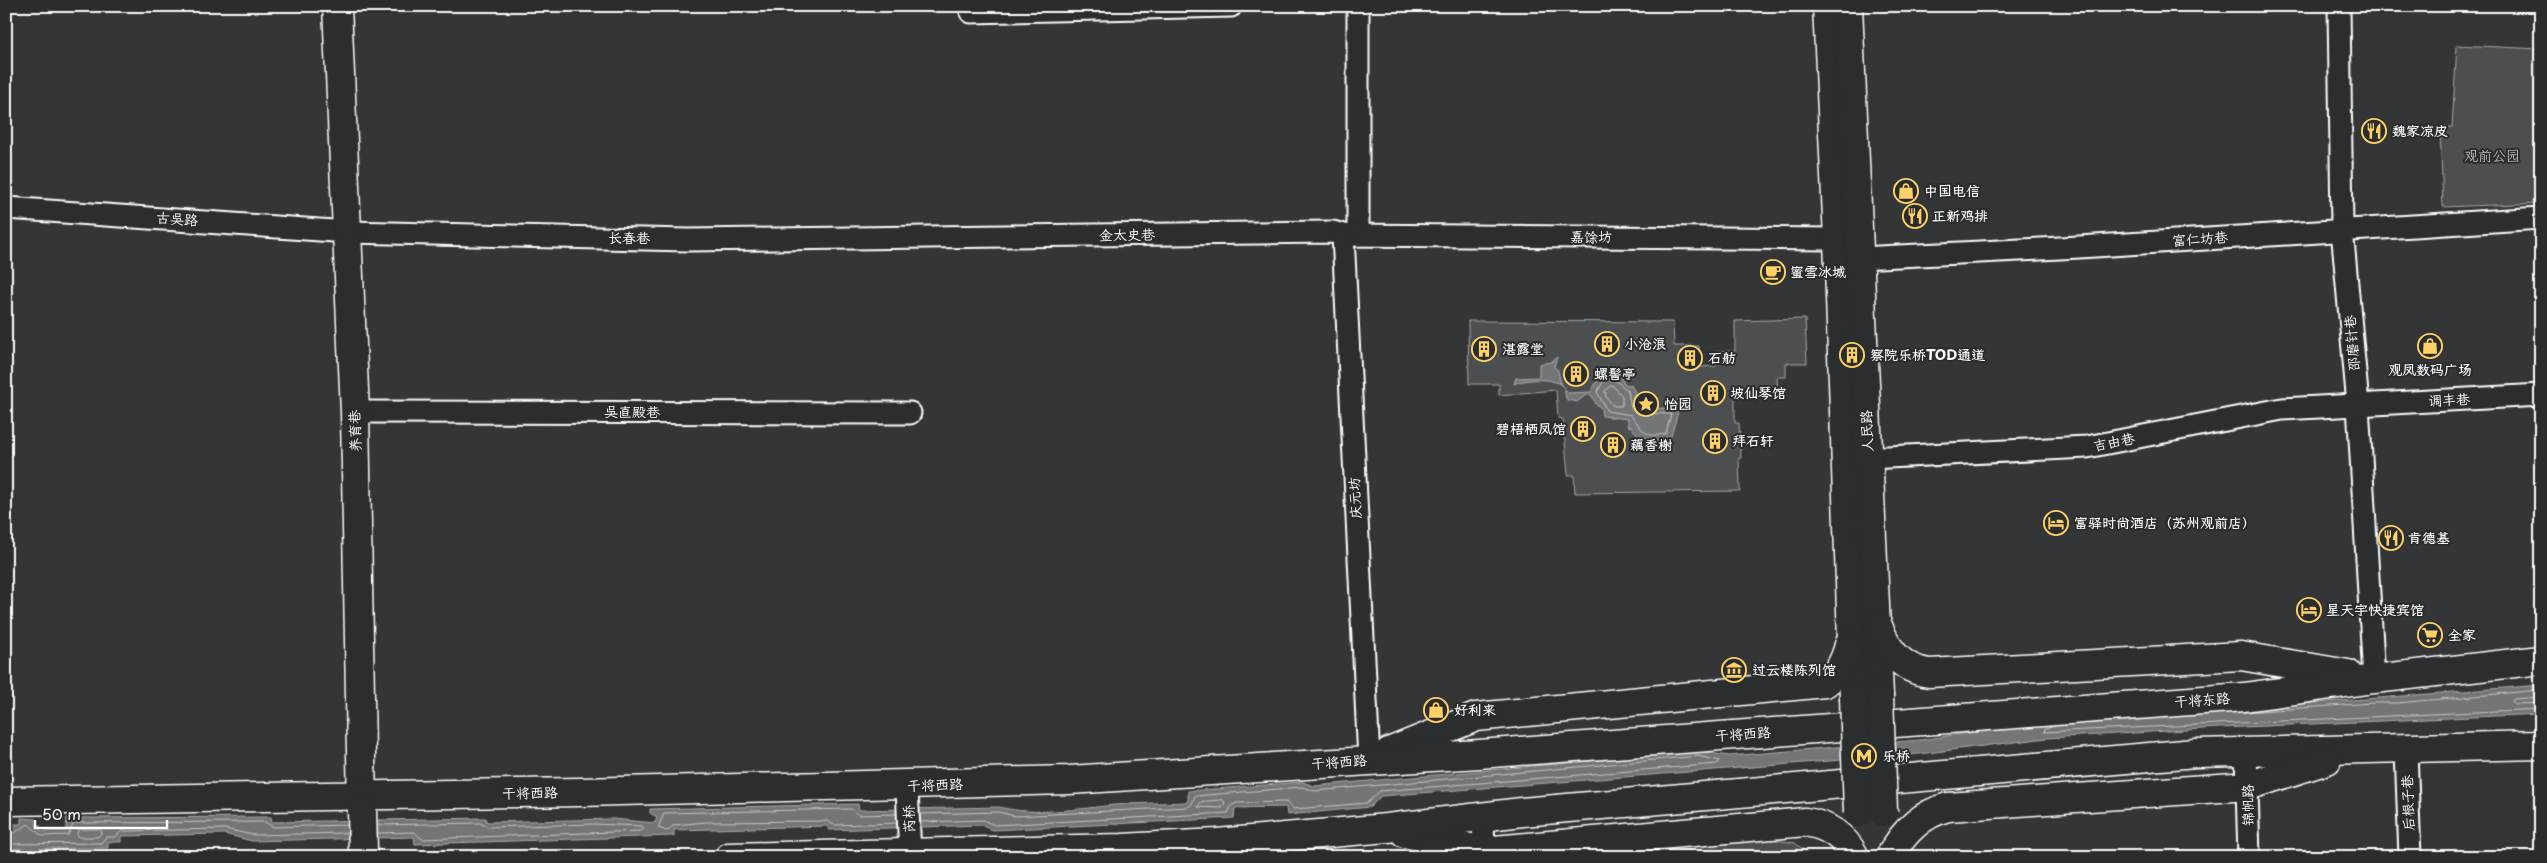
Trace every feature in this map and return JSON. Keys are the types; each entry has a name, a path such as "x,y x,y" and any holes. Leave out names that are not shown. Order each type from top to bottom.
{"main road":[{"name":"养育巷","path":"337,6 355,412 363,854"},
{"name":"人民路","path":"1827,6 1838,239 1852,633 1866,696"},
{"name":"人民路","path":"1848,6 1876,623 1866,696 1870,813 1884,857"},
{"path":"1876,623 1883,641 1893,655 1909,667 1929,673 2241,656 2374,678"},
{"path":"1370,760 1476,716 1811,686 1825,683 1835,676 1846,658 1852,633"},
{"name":"干将东路","path":"1861,725 2244,697 2374,678 2541,660"},
{"path":"1476,716 1479,754"},
{"name":"干将西路","path":"6,801 363,803 908,793 1088,779 1479,754 1861,725"},
{"path":"729,857 910,847 1122,848 1217,843 1863,782 2195,753 2406,750 2541,745"},
{"path":"1890,857 1902,837 1921,818 1934,810 1948,807 2248,786 2353,751"},
{"name":"人民路","path":"1859,857 1870,813"},
{"path":"1387,828 1483,854 1792,821 1816,823 1828,828 1845,842 1855,857"}],"street":[{"path":"971,12 1231,6"},
{"name":"庆元坊","path":"1358,6 1351,235 1370,760"},
{"name":"邵磨针巷","path":"2339,6 2342,229 2358,405 2374,678"},
{"name":"古吴路","path":"6,208 348,232"},
{"name":"富仁坊巷","path":"1860,258 2079,247 2541,218"},
{"name":"长春巷","path":"348,232 687,240 911,238"},
{"name":"金太史巷","path":"911,238 1333,232 1351,235"},
{"name":"嘉馀坊","path":"1351,235 1838,239"},
{"name":"调丰巷","path":"2358,405 2541,395"},
{"name":"吉由巷","path":"1868,458 2087,448 2282,409 2358,405"},
{"name":"吴直殿巷","path":"355,412 910,413"},
{"name":"后根子巷","path":"2406,750 2410,857"},
{"name":"锦帆路","path":"2246,753 2248,857"},
{"name":"芮桥","path":"908,793 910,847"},
{"path":"1483,817 1483,854"}],"green space":[{"name":"观前公园","path":"2457,45 2541,49 2541,203 2443,207 2440,127 2452,127"},
{"name":"怡园","path":"1805,319 1807,363 1786,363 1786,377 1777,377 1778,396 1735,397 1735,423 1739,423 1741,458 1739,458 1740,491 1575,493 1574,475 1568,475 1563,419 1558,418 1556,390 1499,395 1499,384 1469,384 1468,321 1673,322 1674,346 1699,346 1700,367 1716,366 1716,351 1735,351 1735,321"},
{"path":"1770,839 1795,843 1812,857 1527,857"}],"water":[{"path":"1557,357 1554,367 1558,370 1561,385 1547,380 1532,380 1514,384 1516,378 1539,377 1539,364 1551,362"},
{"path":"1610,372 1620,376 1624,384 1631,385 1635,392 1633,399 1636,406 1641,409 1669,408 1678,399 1679,408 1671,436 1657,442 1642,436 1636,433 1632,427 1628,426 1628,419 1602,416 1601,408 1596,404 1592,396 1586,395 1577,402 1567,400 1564,388 1569,393 1591,392 1599,378"},
{"path":"2541,685 2541,714 2220,728 2047,738 1919,754 1381,796 1370,807 1287,815 1286,807 1235,808 1234,818 992,830 983,825 828,830 828,826 674,830 674,836 415,844 414,837 252,841 224,834 121,836 121,842 108,842 108,848 6,849 6,830 11,830 11,824 21,824 21,818 36,819 36,825 40,825 41,831 66,831 67,818 271,817 272,822 486,818 487,822 613,819 655,823 657,817 650,813 650,809 858,804 859,810 999,807 1027,811 1056,811 1123,804 1188,802 1188,791 1303,782 1314,786 1699,751 1729,756 1920,740 2001,728"}],"place":[{"name":"魏家凉皮","path":"2374,131"},
{"name":"中国电信","path":"1906,191"},
{"name":"正新鸡排","path":"1915,216"},
{"name":"蜜雪冰城","path":"1773,272"},
{"name":"小沧浪","path":"1607,344"},
{"name":"观凤数码广场","path":"2430,346"},
{"name":"湛露堂","path":"1484,349"},
{"name":"察院乐桥TOD通道","path":"1852,355"},
{"name":"石舫","path":"1690,358"},
{"name":"螺髻亭","path":"1576,374"},
{"name":"坡仙琴馆","path":"1713,393"},
{"name":"怡园","path":"1646,404"},
{"name":"碧梧栖凤馆","path":"1583,429"},
{"name":"拜石轩","path":"1715,441"},
{"name":"藕香榭","path":"1613,445"},
{"name":"富驿时尚酒店（苏州观前店）","path":"2056,523"},
{"name":"肯德基","path":"2391,538"},
{"name":"星天宇快捷宾馆","path":"2309,610"},
{"name":"全家","path":"2430,635"},
{"name":"过云楼陈列馆","path":"1734,670"},
{"name":"好利来","path":"1436,710"},
{"name":"乐桥","path":"1864,756"}]}
